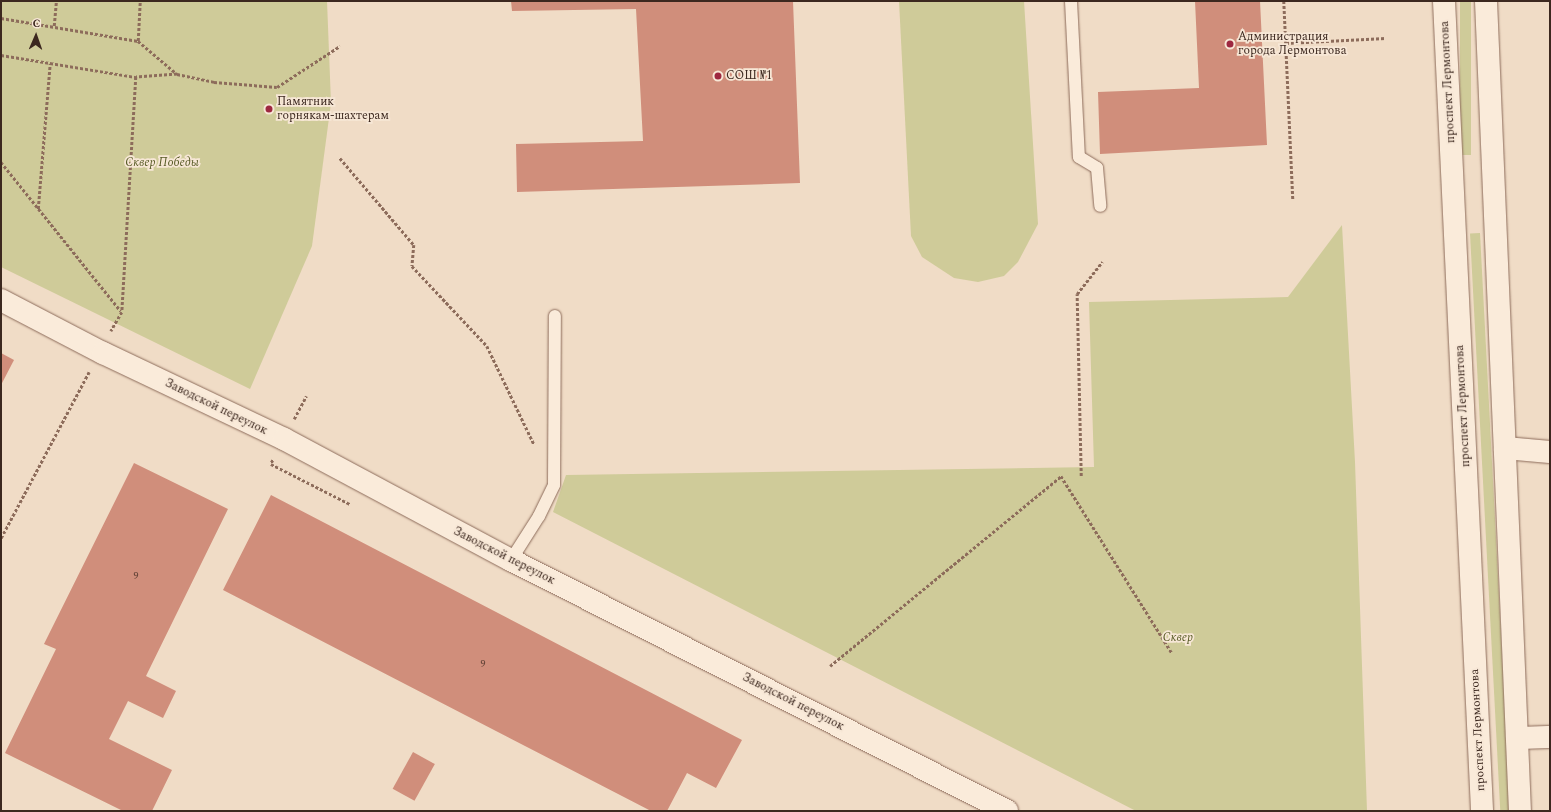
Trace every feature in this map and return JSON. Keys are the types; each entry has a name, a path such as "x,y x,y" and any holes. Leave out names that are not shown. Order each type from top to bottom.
{"street":[{"name":"проспект Лермонтова","path":"1444,1 1482,811"},
{"path":"1486,1 1520,811"},
{"name":"Заводской переулок","path":"1,300 100,351 284,439 511,560 1007,811"},
{"path":"1505,448 1550,452"},
{"path":"1517,738 1550,737"}],"lane":[{"path":"1071,1 1079,157 1097,168 1100,206"},
{"path":"511,560 539,516 554,485 555,316"}],"path":[{"path":"54,26 56,1"},
{"path":"138,41 140,1"},
{"path":"1284,1 1293,199"},
{"path":"1,18 138,41 177,74"},
{"path":"1286,42 1386,38"},
{"path":"1,55 136,77 177,74 214,82 277,87 340,46"},
{"path":"38,209 50,63"},
{"path":"1,538 122,312 136,77"},
{"path":"340,158 414,245 412,266 487,346 537,451"},
{"path":"1,162 122,312"},
{"path":"1081,476 1077,294 1102,262"},
{"path":"830,666 1061,476 1172,653"}],"green space":[{"name":"Сквер Победы","path":"1,1 327,1 331,103 312,246 250,389 1,267"},
{"path":"899,1 1024,1 1038,224 1018,262 1004,276 978,282 954,278 922,257 911,236"},
{"path":"1460,1 1471,1 1471,155 1460,155"},
{"name":"Сквер","path":"1342,225 1355,462 1367,811 1136,811 553,512 566,475 1094,467 1089,302 1288,297"},
{"path":"1480,233 1510,811 1500,811 1470,234"}],"building":[{"name":"СОШ №1","path":"511,1 793,1 800,183 517,192 516,144 643,141 636,9 512,11"},
{"name":"Администрация города Лермонтова","path":"1195,1 1260,1 1267,145 1100,154 1098,92 1199,88"},
{"path":"1,353 14,360 1,385"},
{"path":"134,463 228,509 146,676 176,691 163,718 128,701 109,739 172,770 152,811 123,811 5,753 56,649 44,644"},
{"path":"271,495 742,740 716,788 687,773 667,811 651,811 223,590"},
{"path":"413,752 435,764 415,801 393,789"}],"place":[{"name":"Администрация города Лермонтова","path":"1230,44"},
{"name":"СОШ №1","path":"718,76"},
{"name":"Памятник горнякам-шахтерам","path":"269,109"}]}
